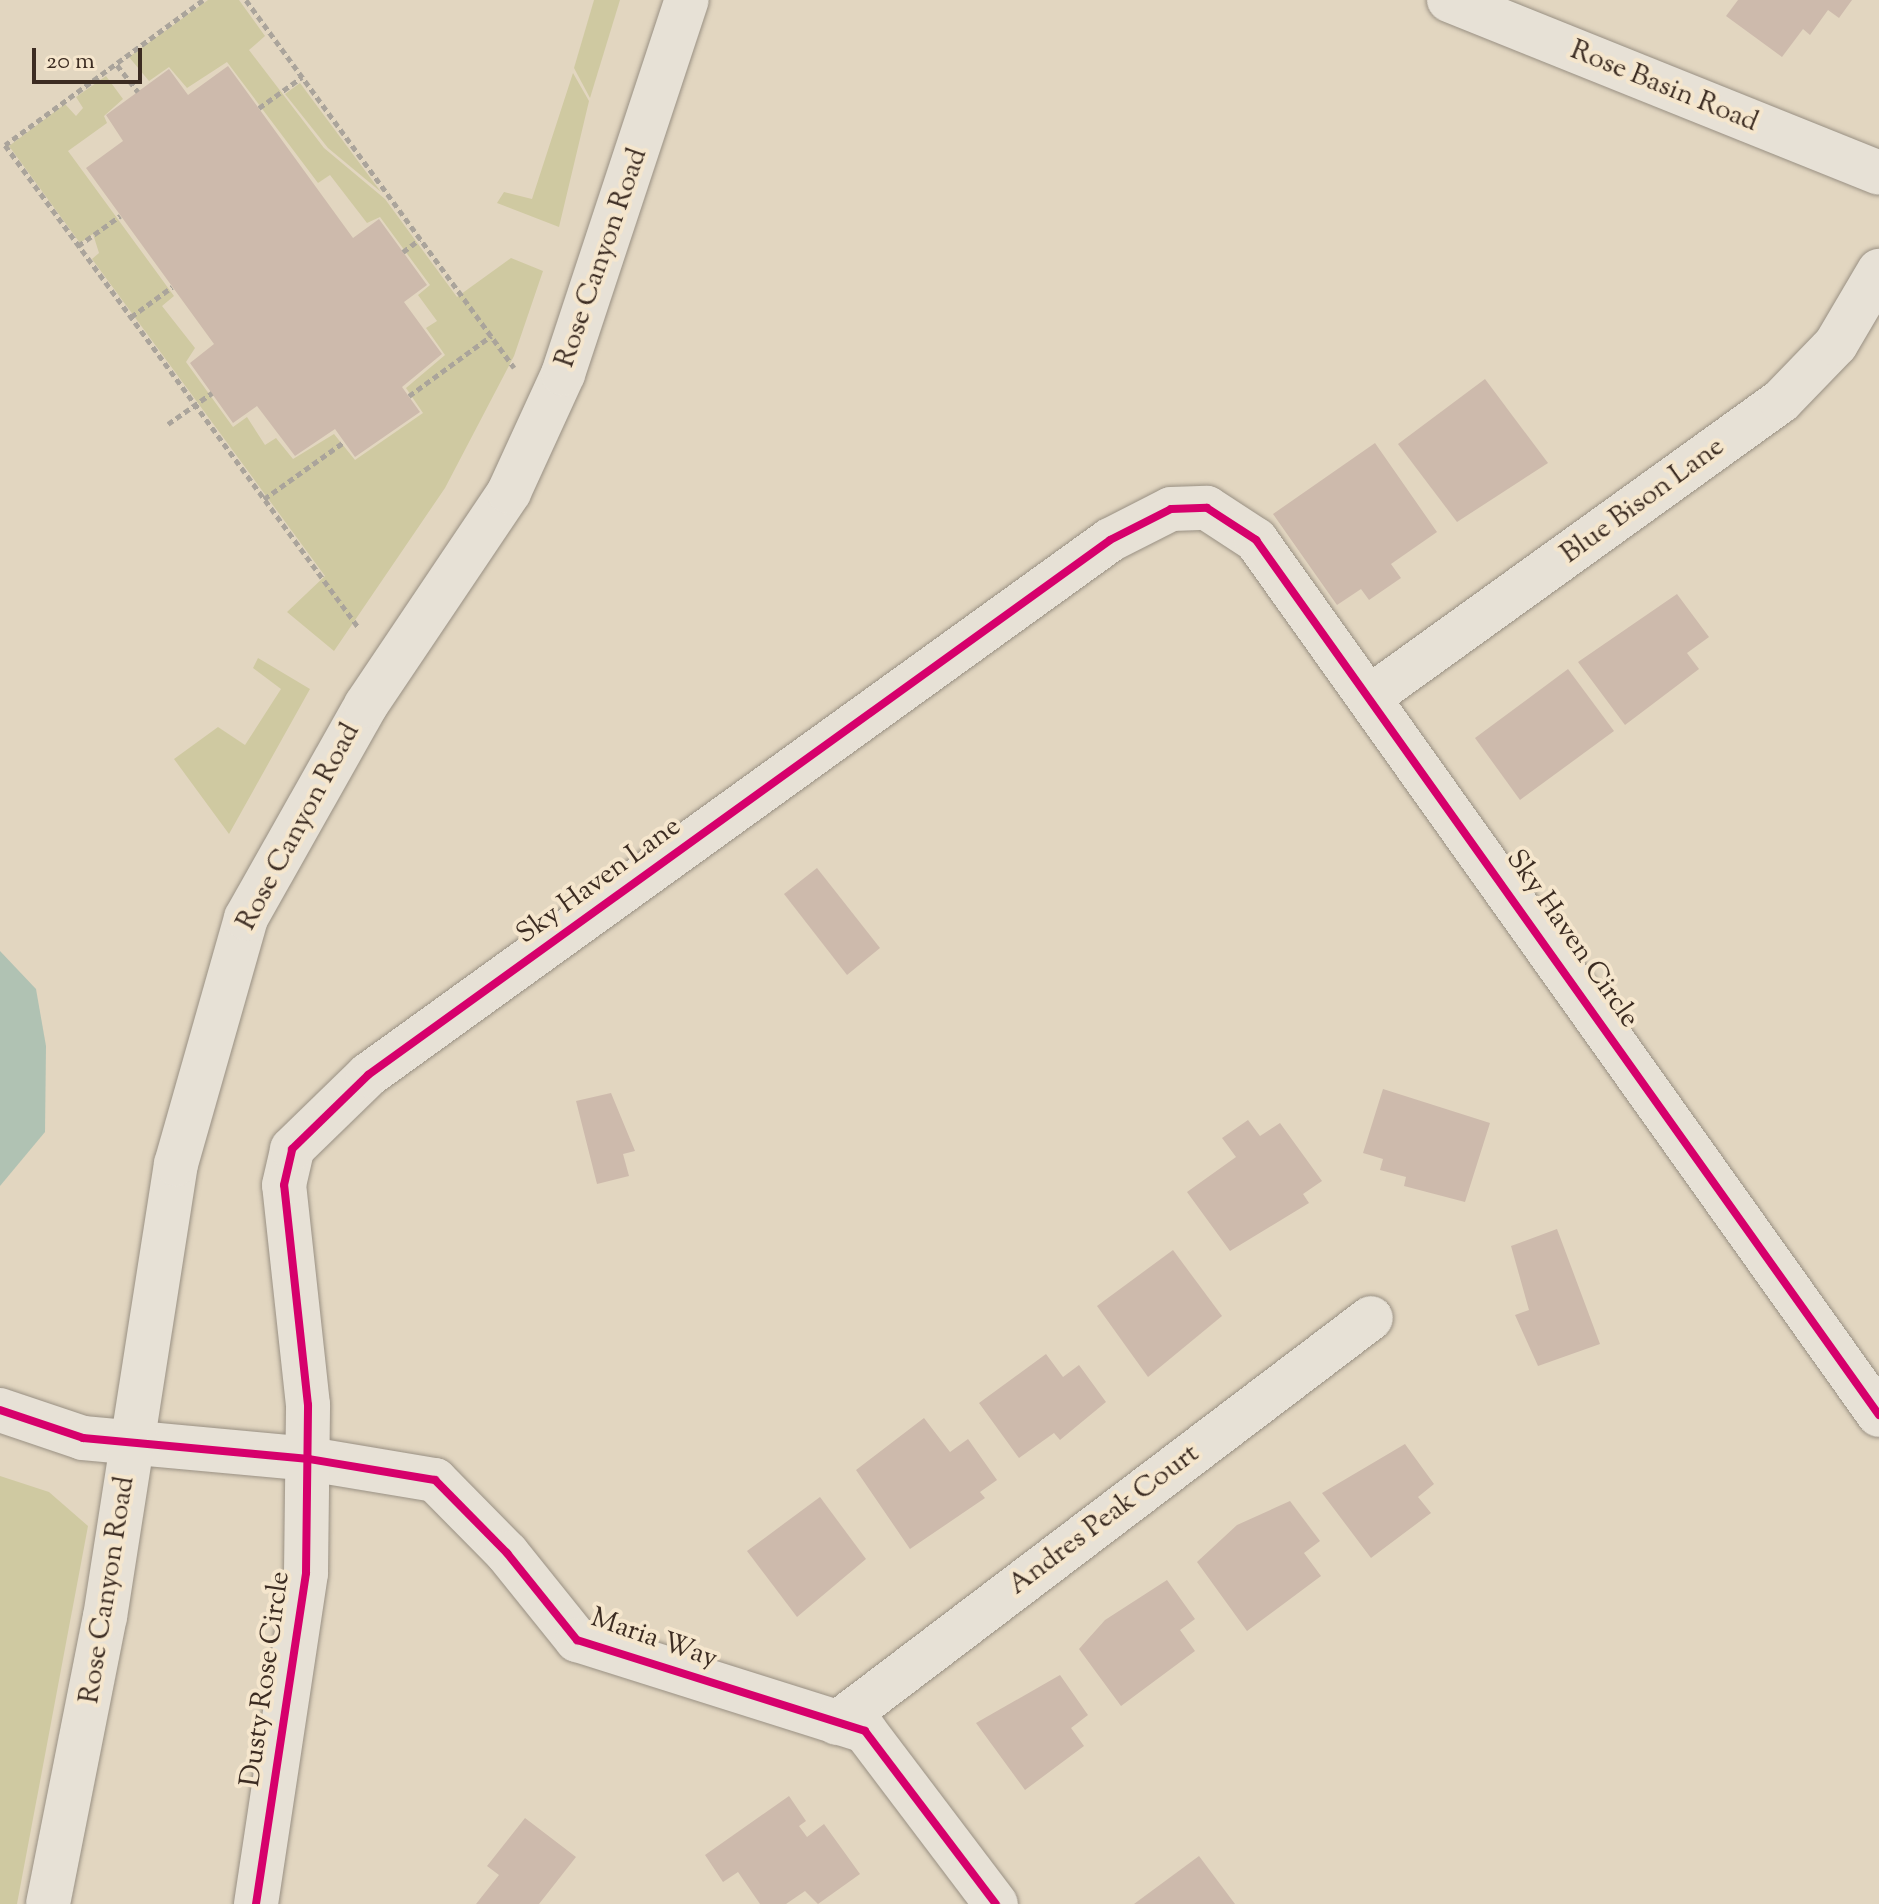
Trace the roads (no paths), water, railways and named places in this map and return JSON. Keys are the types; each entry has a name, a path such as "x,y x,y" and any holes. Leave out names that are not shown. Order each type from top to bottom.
{"street":[{"name":"Rose Canyon Road","path":"48,1904 76,1785 176,1164 246,918 366,705 509,492 563,374 687,0"},
{"name":"Rose Basin Road","path":"1449,0 1879,173"},
{"name":"Blue Bison Lane","path":"1371,696 1781,401 1836,344 1879,271"},
{"name":"Sky Haven Circle","path":"1207,508 1256,540 1371,696 1879,1415"},
{"name":"Sky Haven Lane","path":"309,1459 284,1185 292,1149 319,1118 368,1075 1110,540 1171,509 1207,508"},
{"name":"Andres Peak Court","path":"837,1723 1371,1318"},
{"name":"Maria Way","path":"0,1410 83,1438 309,1459 435,1480 507,1553 577,1640 865,1731 996,1904"},
{"name":"Dusty Rose Circle","path":"256,1904 306,1573 309,1459"}]}
